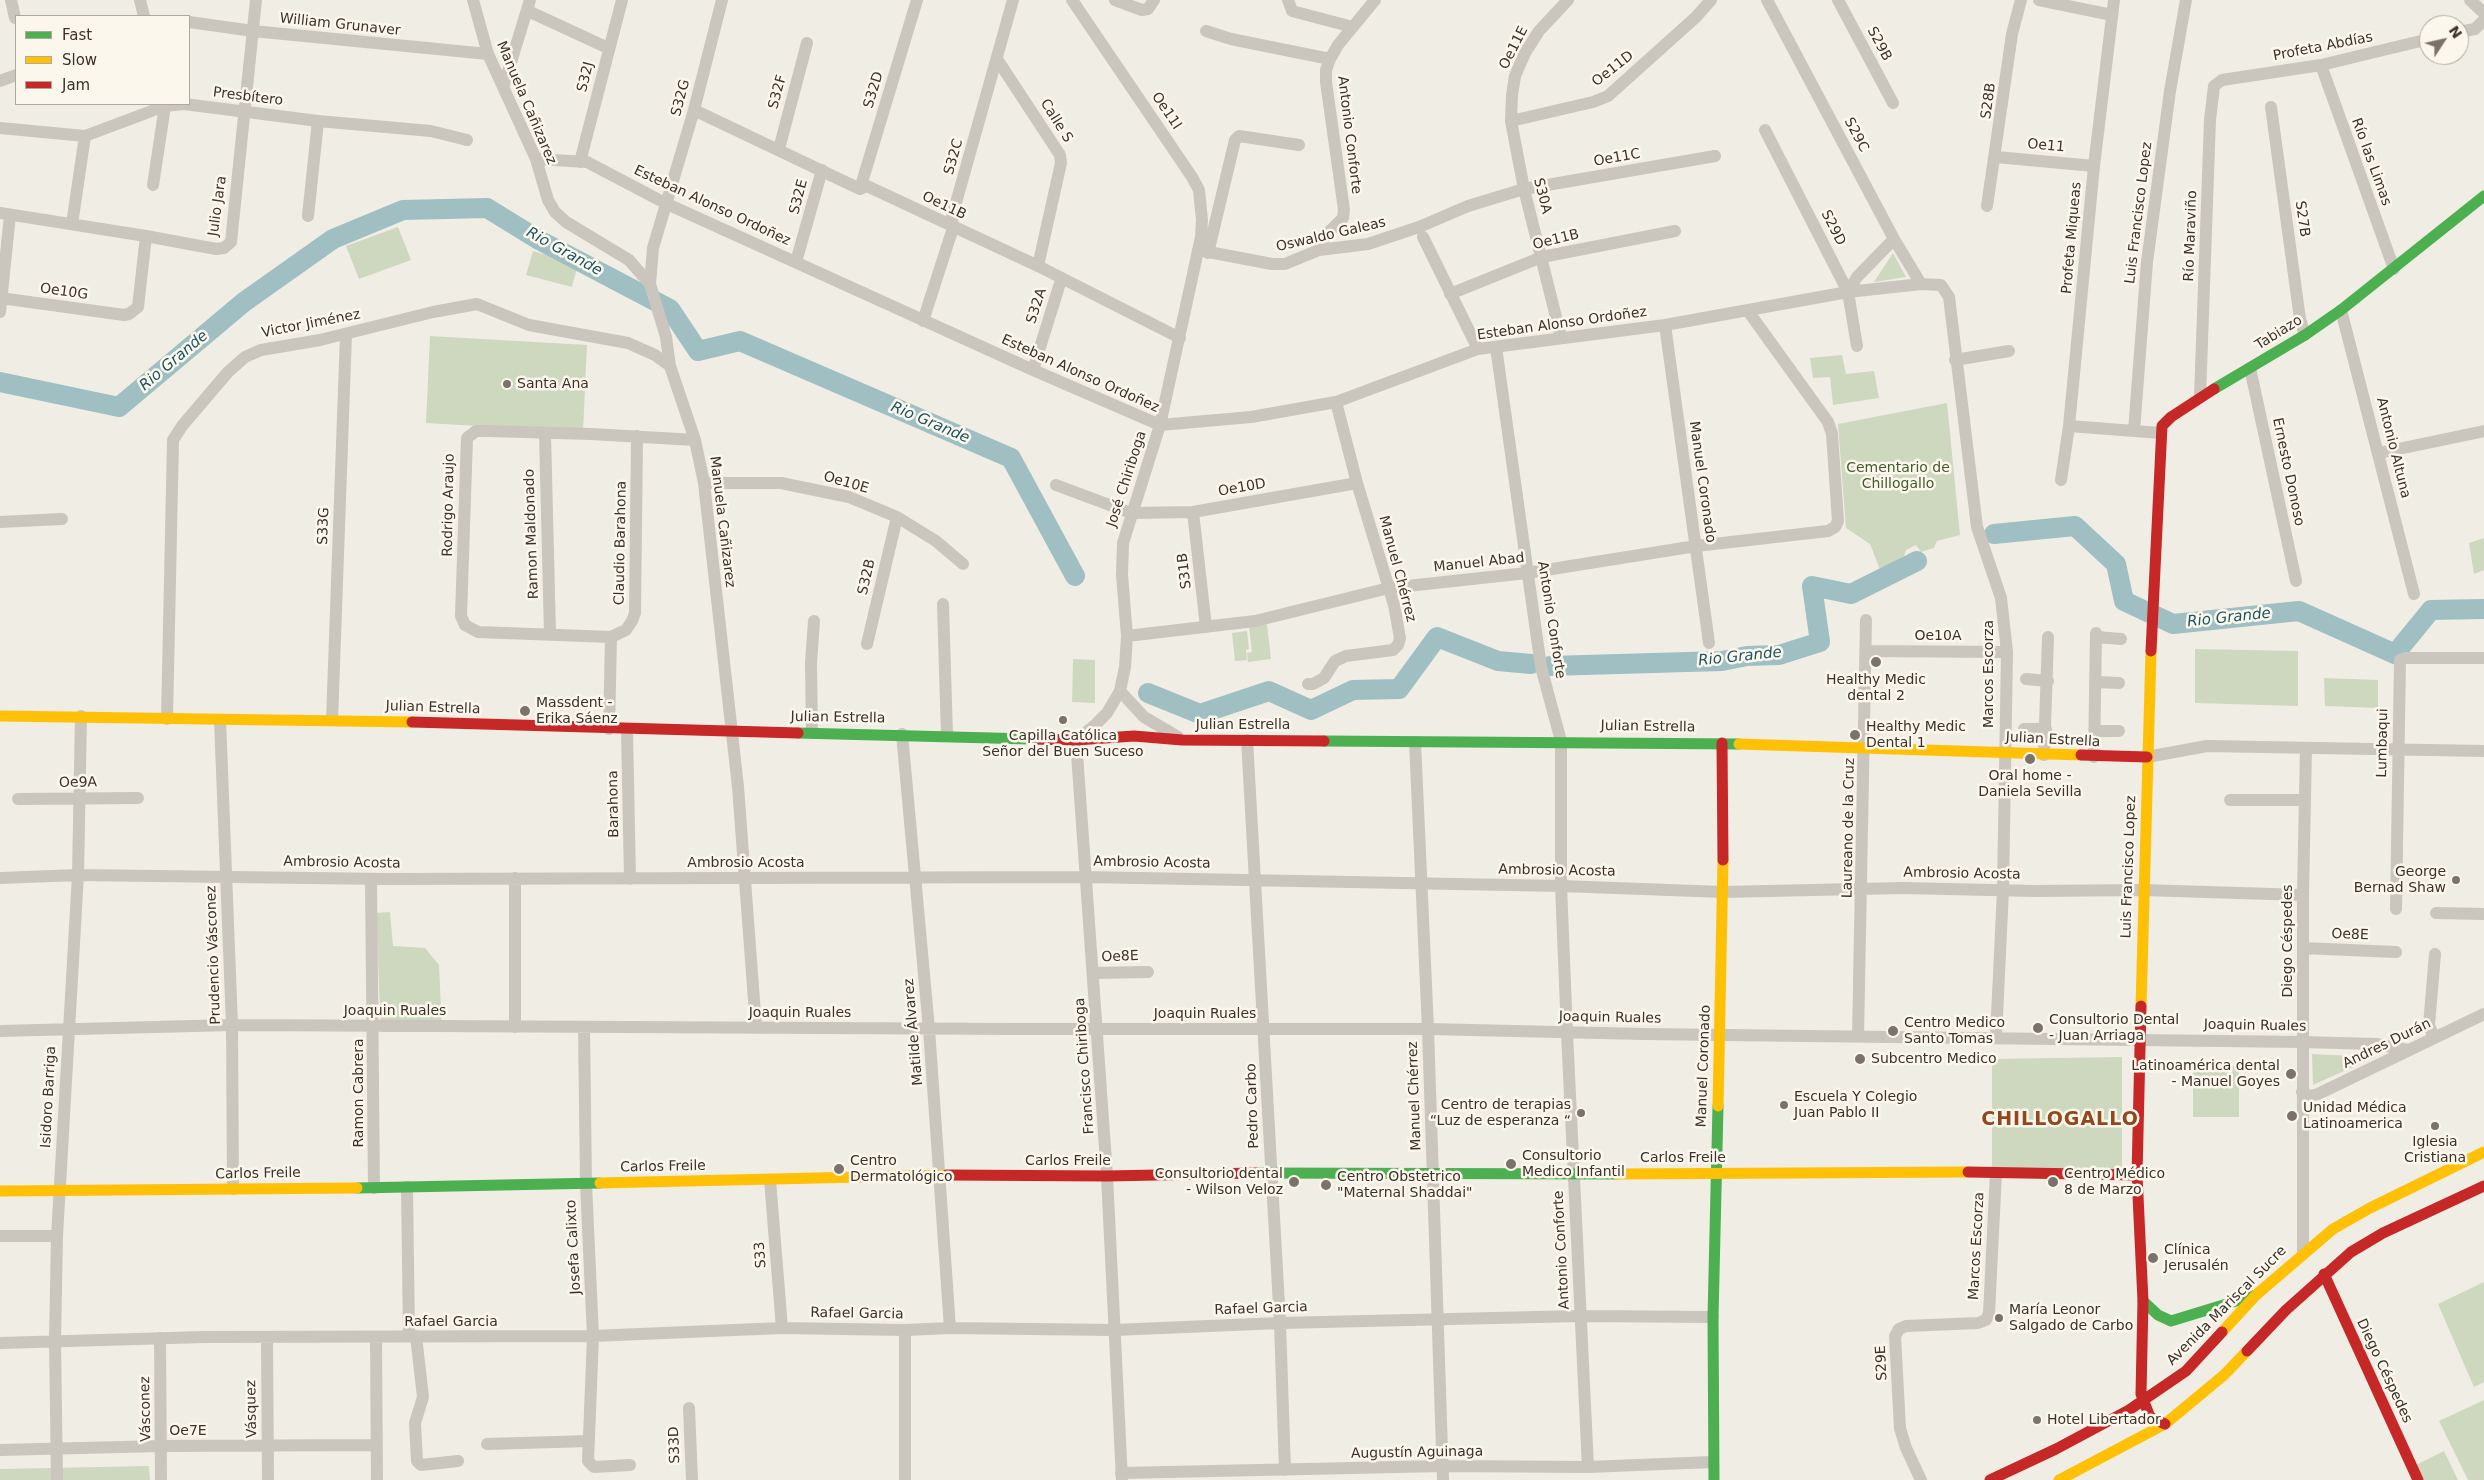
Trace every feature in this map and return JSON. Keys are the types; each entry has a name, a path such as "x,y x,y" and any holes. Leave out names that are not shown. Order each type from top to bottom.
{"street":[{"path":"11,0 15,18"},
{"path":"140,0 144,15"},
{"name":"Julio Jara","path":"5,214 216,249 224,248 231,242 243,110 256,0"},
{"name":"Manuela Cañizarez","path":"473,0 488,54 504,85 536,160 548,200 555,212 566,222 630,260 650,284 666,337 670,366 695,440 704,483 746,878 756,1027"},
{"name":"S32J","path":"580,162 608,48 622,0"},
{"name":"S32G","path":"650,284 653,248 694,110 722,0"},
{"name":"S32D","path":"860,189 917,0"},
{"name":"S32C","path":"923,321 953,228 952,218 1013,0"},
{"name":"Oe11l","path":"1072,0 1196,183 1199,190 1203,251"},
{"path":"1115,0 1142,10 1148,9 1153,2"},
{"path":"1288,0 1292,11 1353,27"},
{"name":"Antonio Conforte","path":"1319,250 1325,236 1342,218 1344,210 1326,82 1330,59 1375,0"},
{"name":"Oe11E","path":"1511,121 1515,76 1525,53 1539,31 1568,0"},
{"name":"Oe11D","path":"1511,121 1594,102 1608,96 1696,18 1710,0"},
{"name":"S29C","path":"1767,0 1894,239 1921,284"},
{"name":"S29B","path":"1838,0 1893,103"},
{"name":"S28B","path":"1987,206 1996,157 2012,34 2021,0"},
{"path":"2039,0 2112,15"},
{"name":"Profeta Miqueas","path":"2061,480 2069,426 2094,166 2114,0"},
{"name":"Luis Francisco Lopez","path":"2134,431 2147,262 2170,91 2186,0"},
{"path":"2470,0 2484,14"},
{"path":"504,85 529,5 608,48"},
{"path":"2469,30 2475,29 2484,20"},
{"name":"William Grunaver","path":"190,22 253,31 488,54"},
{"path":"1206,31 1231,39 1330,59"},
{"name":"Profeta Abdías","path":"2222,80 2321,65 2419,41"},
{"name":"S32F","path":"779,149 807,43"},
{"name":"Calle S","path":"996,59 1060,155 1061,163 1038,266"},
{"name":"Río las Limas","path":"2321,65 2394,268"},
{"path":"0,82 15,75"},
{"name":"Río Maraviño","path":"2200,398 2212,90 2222,80"},
{"name":"Presbítero","path":"0,128 85,136 165,106 174,105"},
{"name":"Presbítero","path":"190,105 318,121 431,131 467,140"},
{"path":"152,185 165,106"},
{"name":"S27B","path":"2271,107 2300,319 2305,335"},
{"name":"Oe11B","path":"694,110 860,189 867,186 953,228 1038,266 1061,280 1180,338"},
{"path":"308,216 318,121"},
{"name":"S30A","path":"1511,121 1524,190 1561,337"},
{"name":"S29D","path":"1765,130 1848,292 1858,346"},
{"path":"72,224 85,136"},
{"path":"1203,251 1235,140 1239,136 1299,145"},
{"name":"Oe11C","path":"1524,190 1715,156"},
{"name":"Oe11","path":"1996,157 2094,166"},
{"name":"Esteban Alonso Ordoñez","path":"536,160 560,159 587,162 665,203 1032,370 1160,425 1251,417 1336,402 1478,349 1665,325 1848,292 1921,284 1935,284 1945,287"},
{"name":"S32E","path":"796,262 822,170"},
{"name":"Oswaldo Galeas","path":"1203,251 1272,264 1285,264 1319,250 1368,244 1419,227 1468,206 1524,190"},
{"name":"Tabiazo","path":"2161,433 2165,422 2200,398 2305,335 2341,310 2484,196"},
{"path":"0,312 5,214"},
{"name":"Oe11B","path":"1450,294 1542,257 1674,231"},
{"name":"Oe10G","path":"1,298 124,315 129,314 138,307 146,236"},
{"path":"1423,237 1478,349"},
{"path":"1848,292 1857,277 1894,239"},
{"name":"José Chiriboga","path":"1076,740 1107,713 1120,691 1125,667 1127,636 1122,575 1123,543 1160,425 1203,251"},
{"name":"S32A","path":"1032,370 1061,280"},
{"name":"Marcos Escorza","path":"1945,287 1949,297 1955,360 1977,527 2001,598 2007,652 2003,890 1996,1037"},
{"name":"Victor Jiménez","path":"166,719 173,440 182,426 228,372 246,356 261,350 346,334 433,312 477,304 529,325 628,343 655,356 670,366"},
{"name":"Manuel Abad","path":"1127,636 1255,621 1389,588 1527,573 1696,546 1828,531 1835,527 1838,520 1832,434 1828,422 1748,310"},
{"name":"Antonio Altuna","path":"2341,310 2414,594"},
{"name":"Manuel Coronado","path":"1665,325 1709,643"},
{"name":"S33G","path":"332,720 346,334"},
{"name":"Antonio Conforte","path":"1496,347 1541,667 1561,741 1561,886 1572,1172 1588,1466"},
{"path":"1955,360 2008,351"},
{"name":"Ernesto Donoso","path":"2250,368 2296,581"},
{"name":"Manuel Chérrez","path":"1308,684 1318,682 1327,674 1335,661 1346,656 1393,650 1398,645 1400,638 1389,588 1357,483 1336,402"},
{"path":"2069,426 2161,433"},
{"path":"2379,453 2484,431"},
{"name":"Rodrigo Araujo","path":"611,637 473,631 465,625 461,616 467,438 476,432 545,432 695,440"},
{"name":"Ramon Maldonado","path":"545,432 550,634"},
{"name":"Luis Francisco Lopez","path":"2142,1401 2143,1301 2137,1175 2139,1040 2151,634 2161,433"},
{"name":"Claudio Barahona","path":"611,637 626,630 635,613 637,436"},
{"name":"Oe10E","path":"704,483 781,483 849,497 897,517 936,541 963,564"},
{"name":"Oe10D","path":"1131,513 1192,512 1357,483"},
{"path":"1056,485 1131,513"},
{"name":"S31B","path":"1192,512 1206,627"},
{"name":"S32B","path":"867,644 897,517"},
{"path":"0,522 62,519"},
{"path":"943,604 948,736"},
{"name":"Laureano de la Cruz","path":"1858,1037 1866,747 1866,620"},
{"path":"812,733 810,663 814,621"},
{"path":"2094,757 2096,635 2121,639"},
{"path":"609,728 611,637"},
{"path":"2044,755 2048,638"},
{"name":"Oe10A","path":"1867,651 2007,652"},
{"name":"Lumbaqui","path":"2396,909 2400,660 2405,658 2484,658"},
{"path":"2026,680 2048,680"},
{"path":"2096,682 2119,683"},
{"path":"1120,691 1144,717 1182,740"},
{"name":"Julian Estrella","path":"0,716 332,720 1076,740 1134,736 1182,740 1722,742 2094,757 2147,757 2207,746 2484,751"},
{"name":"Isidoro Barriga","path":"57,1480 54,1341 57,1236 78,876 81,716"},
{"name":"Prudencio Vásconez","path":"220,720 232,1025 232,1189"},
{"name":"Barahona","path":"627,729 630,879"},
{"path":"2024,729 2046,729"},
{"path":"2095,732 2119,731"},
{"name":"Matilde Álvarez","path":"902,734 941,1175 950,1328"},
{"name":"Francisco Chiriboga","path":"1076,740 1098,1028 1121,1476"},
{"name":"Pedro Carbo","path":"1247,740 1257,880 1270,1173 1280,1323 1284,1470"},
{"name":"Manuel Chérrez","path":"1415,742 1428,1029 1443,1480"},
{"name":"Manuel Coronado","path":"1714,1480 1713,1317 1723,892 1722,742"},
{"name":"Diego Céspedes","path":"2303,1253 2302,1042 2306,748"},
{"name":"Oe9A","path":"18,799 138,798"},
{"path":"2230,800 2304,800"},
{"name":"Ambrosio Acosta","path":"0,878 78,876 370,879 1086,877 1561,886 1723,892 1862,889 2143,890 2303,895"},
{"path":"515,878 515,1027"},
{"name":"Ramon Cabrera","path":"370,879 374,1027 374,1188"},
{"path":"2436,913 2484,914"},
{"name":"Oe8E","path":"2303,948 2396,952"},
{"path":"2434,1038 2429,1025 2435,954"},
{"name":"Oe8E","path":"1094,973 1148,972"},
{"name":"Andres Durán","path":"2302,1092 2310,1096 2318,1094 2484,1014"},
{"name":"Joaquin Ruales","path":"0,1031 232,1025 929,1029 1428,1029 1567,1033 2302,1042 2376,1044 2408,1050"},
{"name":"Josefa Calixto","path":"584,1027 586,1184 593,1336 588,1461 590,1465 594,1466 630,1465"},
{"name":"Avenida Mariscal Sucre","path":"1990,1480 2056,1449 2129,1410 2186,1371 2256,1296 2303,1253 2333,1229 2370,1208 2484,1152"},
{"name":"Carlos Freile","path":"0,1191 374,1188 941,1175 1107,1176 1270,1173 1433,1174 1572,1172 2137,1175"},
{"name":"Marcos Escorza","path":"1986,1320 1989,1313 1996,1173"},
{"name":"S33","path":"770,1180 782,1328"},
{"path":"2059,1480 2164,1424 2229,1370 2286,1310 2350,1252 2383,1233 2484,1186"},
{"path":"406,1187 412,1336 422,1397 415,1423 417,1461 421,1465 458,1461"},
{"path":"0,1236 57,1236"},
{"name":"Diego Céspedes","path":"2324,1274 2418,1480"},
{"path":"2143,1301 2158,1315 2171,1321 2256,1296"},
{"name":"Rafael Garcia","path":"0,1344 160,1338 593,1336 782,1328 1114,1330 1280,1323 1580,1316 1713,1317"},
{"name":"S29E","path":"1921,1480 1906,1448 1900,1428 1895,1336 1899,1330 1906,1326 1978,1323 1986,1320"},
{"path":"905,1330 905,1480"},
{"name":"Vásconez","path":"160,1338 161,1480"},
{"name":"Vásquez","path":"267,1338 268,1480"},
{"path":"376,1338 377,1480"},
{"path":"2142,1401 2150,1417 2164,1424"},
{"name":"S33D","path":"689,1408 692,1480"},
{"path":"2017,1480 2108,1432 2129,1410"},
{"path":"487,1444 589,1441"},
{"name":"Oe7E","path":"0,1450 161,1446 377,1445"},
{"name":"Augustín Aguinaga","path":"1121,1476 1443,1466 1588,1466 1713,1462"}],"green space":[{"path":"398,227 411,260 359,279 346,246"},
{"path":"533,251 578,264 572,287 526,275"},
{"path":"1893,253 1906,277 1874,282"},
{"name":"Santa Ana","path":"430,336 587,345 583,432 426,423"},
{"path":"1842,355 1846,374 1874,371 1879,398 1833,405 1830,377 1813,378 1810,358"},
{"name":"Cementario de Chillogallo","path":"1947,403 1960,535 1937,541 1934,548 1921,552 1916,545 1906,550 1904,556 1881,572 1870,544 1846,528 1838,424"},
{"path":"2484,538 2484,570 2474,574 2469,543"},
{"path":"1267,624 1271,659 1248,662 1247,653 1252,652 1249,626"},
{"path":"1247,631 1249,649 1246,650 1247,660 1235,661 1232,633"},
{"path":"2195,649 2298,651 2298,706 2195,703"},
{"path":"1073,659 1095,660 1095,703 1072,702"},
{"path":"2324,678 2378,680 2378,708 2325,706"},
{"path":"390,912 393,946 425,948 439,965 442,1032 381,1032 376,913"},
{"path":"2312,1054 2375,1057 2313,1085"},
{"path":"2122,1057 2122,1170 1992,1171 1992,1059"},
{"path":"2193,1065 2239,1066 2239,1117 2193,1117"},
{"path":"2484,1282 2484,1382 2474,1387 2438,1304"},
{"path":"2484,1400 2484,1480 2468,1480 2439,1421"},
{"path":"2444,1451 2458,1480 2421,1480 2414,1466"},
{"path":"149,1466 150,1480 0,1480 0,1469"}],"waterway":[{"name":"Rio Grande","path":"0,382 119,407 244,302 333,239 403,210 487,208 539,240 670,309 698,351 740,341 1011,458 1075,576"},
{"name":"Rio Grande","path":"1994,534 2075,526 2116,564 2124,601 2173,624 2299,611 2395,654 2431,610 2484,609"},
{"name":"Rio Grande","path":"1550,666 1722,661 1747,656 1779,655 1820,642 1812,586 1851,594 1917,561"},
{"name":"Rio Grande","path":"1148,693 1200,714 1269,691 1311,710 1353,690 1399,689 1437,637 1498,661 1531,664"}],"traffic: fast":[{"path":"2214,389 2305,335 2341,310 2484,196"},
{"path":"798,733 1030,739"},
{"path":"1324,741 1739,744"},
{"path":"1714,1480 1713,1317 1718,1106"},
{"path":"1257,1173 1617,1174"},
{"path":"357,1188 600,1183"},
{"path":"2143,1301 2158,1315 2171,1321 2256,1295"}],"traffic: slow":[{"path":"2141,1006 2151,651"},
{"path":"0,716 412,722"},
{"path":"1739,744 2081,755"},
{"path":"1718,1106 1723,860"},
{"path":"2222,1332 2256,1295 2333,1229 2370,1208 2484,1152"},
{"path":"1617,1174 1968,1172"},
{"path":"600,1183 947,1175"},
{"path":"0,1191 357,1188"},
{"path":"2059,1480 2165,1424 2224,1375 2247,1351"}],"traffic: jam":[{"path":"2151,651 2162,426 2171,417 2214,389"},
{"path":"412,722 798,733"},
{"path":"1030,739 1076,740 1134,736 1182,740 1324,741"},
{"path":"1722,743 1723,860"},
{"path":"2081,755 2147,757"},
{"path":"2141,1006 2137,1175 2143,1301 2141,1394 2150,1417 2165,1424"},
{"path":"1968,1172 2137,1175"},
{"path":"947,1175 1107,1176 1257,1173"},
{"path":"2247,1351 2286,1310 2351,1252 2383,1233 2484,1186"},
{"path":"2324,1274 2418,1480"},
{"path":"1990,1480 2056,1449 2129,1410 2186,1371 2222,1332"}],"place":[{"name":"Santa Ana","path":"507,384"},
{"name":"Healthy Medic dental 2","path":"1876,662"},
{"name":"Massdent - Erika Sáenz","path":"525,711"},
{"name":"Capilla Católica Señor del Buen Suceso","path":"1063,720"},
{"name":"Healthy Medic Dental 1","path":"1855,735"},
{"name":"Oral home - Daniela Sevilla","path":"2030,759"},
{"name":"George Bernad Shaw","path":"2456,880"},
{"name":"Consultorio Dental - Juan Arriaga","path":"2038,1028"},
{"name":"Centro Medico Santo Tomas","path":"1893,1031"},
{"name":"Subcentro Medico","path":"1860,1059"},
{"name":"Latinoamérica dental - Manuel Goyes","path":"2291,1074"},
{"name":"Escuela Y Colegio Juan Pablo II","path":"1784,1105"},
{"name":"Centro de terapias “Luz de esperanza “","path":"1581,1113"},
{"name":"Unidad Médica Latinoamerica","path":"2292,1116"},
{"name":"Iglesia Cristiana","path":"2435,1126"},
{"name":"Consultorio Medico Infantil","path":"1511,1164"},
{"name":"Centro Dermatológico","path":"839,1169"},
{"name":"Consultorio dental - Wilson Veloz","path":"1294,1182"},
{"name":"Centro Médico 8 de Marzo","path":"2053,1182"},
{"name":"Centro Obstetrico \"Maternal Shaddai\"","path":"1326,1185"},
{"name":"Clínica Jerusalén","path":"2153,1258"},
{"name":"María Leonor Salgado de Carbo","path":"1999,1318"},
{"name":"Hotel Libertador","path":"2037,1420"}],"district":[{"name":"CHILLOGALLO","path":"2060,1120"}]}
